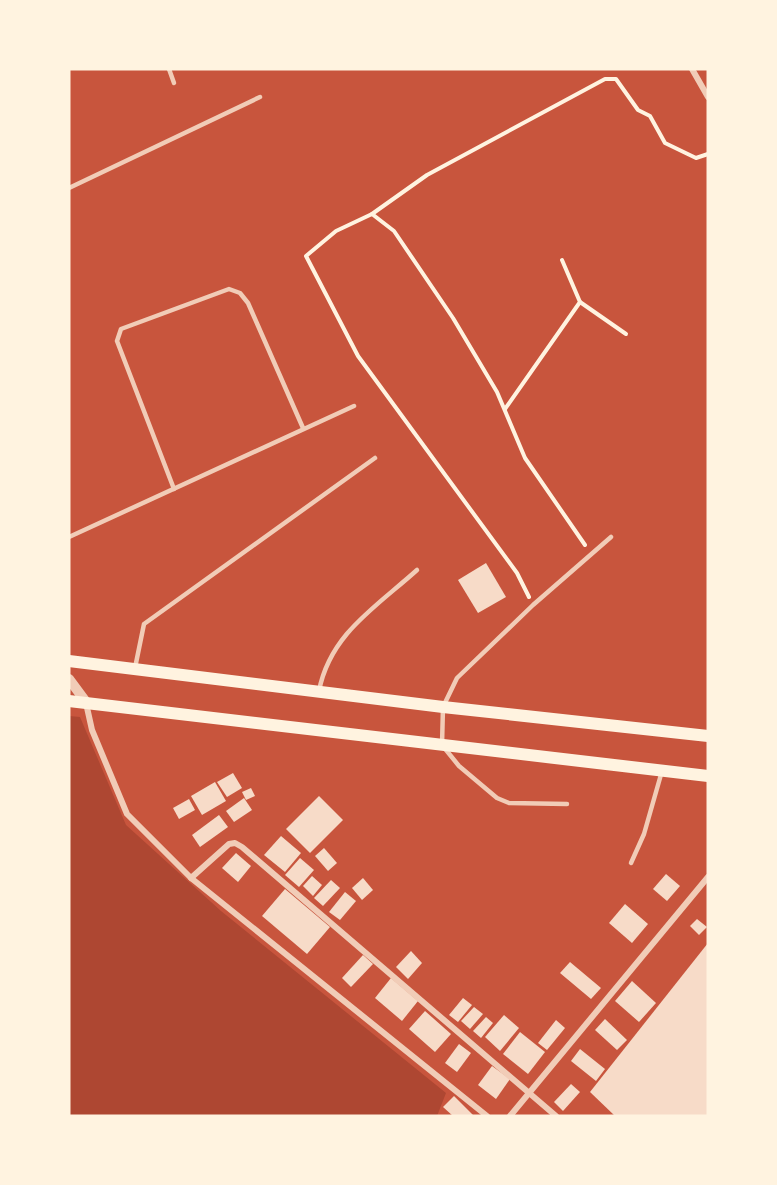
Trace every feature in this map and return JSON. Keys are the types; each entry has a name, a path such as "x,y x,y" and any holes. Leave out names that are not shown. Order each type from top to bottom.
{"main road":[{"path":"69,661 443,707 708,736"},
{"path":"69,701 708,776"}],"street":[{"path":"692,69 708,97"},
{"path":"69,679 86,702 92,730 127,814 191,878 487,1116"},
{"path":"191,878 229,844 242,847 556,1116"},
{"path":"510,1116 708,877"}],"lane":[{"path":"169,69 174,83"},
{"path":"69,188 260,97"},
{"path":"174,489 117,341 121,328 229,289 240,293 248,303 303,428"},
{"path":"69,537 354,406"},
{"path":"135,668 144,624 375,458"},
{"path":"567,804 504,801 459,766 442,745 443,707 457,678 611,537"},
{"path":"319,691 324,669 343,636 417,570"},
{"path":"631,863 644,834 662,771"}],"path":[{"path":"533,606 517,573 358,356 306,256 336,231 372,214 427,176 605,79 616,79 638,110 650,116 665,143 696,158 708,154"},
{"path":"372,214 394,231 453,318 504,410 525,458 591,554"},
{"path":"562,260 580,302 627,334"},
{"path":"504,410 580,302"}],"shaded area":[{"path":"69,716 80,717 126,825 221,911 446,1093 437,1116 69,1116"}],"building":[{"path":"486,563 506,597 478,613 458,580"},
{"path":"233,773 242,788 227,797 217,782"},
{"path":"215,782 226,801 202,815 191,796"},
{"path":"251,788 255,796 246,800 242,792"},
{"path":"319,796 343,820 310,853 286,829"},
{"path":"244,798 252,810 234,822 226,811"},
{"path":"189,799 195,810 179,819 173,808"},
{"path":"219,815 228,827 200,847 192,835"},
{"path":"281,836 301,853 285,872 264,855"},
{"path":"324,848 337,863 328,871 315,856"},
{"path":"236,853 251,866 238,882 222,868"},
{"path":"300,858 314,870 299,887 285,875"},
{"path":"666,874 680,886 667,901 653,889"},
{"path":"312,876 322,885 313,896 303,886"},
{"path":"363,878 373,890 362,900 352,888"},
{"path":"331,880 340,888 323,906 314,898"},
{"path":"285,889 330,927 307,954 262,916"},
{"path":"345,892 356,901 340,920 329,912"},
{"path":"625,904 648,924 632,943 609,923"},
{"path":"697,919 707,927 699,935 690,926"},
{"path":"708,943 708,1116 615,1116 590,1092"},
{"path":"411,951 422,963 408,979 396,967"},
{"path":"363,955 373,964 351,987 342,978"},
{"path":"570,962 601,988 591,999 560,973"},
{"path":"391,978 418,1001 402,1021 375,998"},
{"path":"632,981 656,1003 639,1022 615,1001"},
{"path":"463,998 472,1005 458,1022 449,1015"},
{"path":"474,1007 483,1014 470,1029 461,1021"},
{"path":"425,1011 451,1034 435,1052 409,1029"},
{"path":"504,1015 519,1028 500,1051 485,1037"},
{"path":"486,1017 493,1023 481,1038 473,1031"},
{"path":"605,1019 627,1040 617,1050 595,1030"},
{"path":"556,1020 565,1028 547,1050 538,1043"},
{"path":"520,1032 545,1052 528,1074 503,1054"},
{"path":"459,1044 471,1053 457,1072 445,1063"},
{"path":"580,1049 605,1069 596,1081 571,1061"},
{"path":"492,1066 510,1079 496,1099 478,1085"},
{"path":"571,1084 580,1092 563,1111 554,1102"},
{"path":"454,1096 474,1116 453,1116 443,1107"}]}
